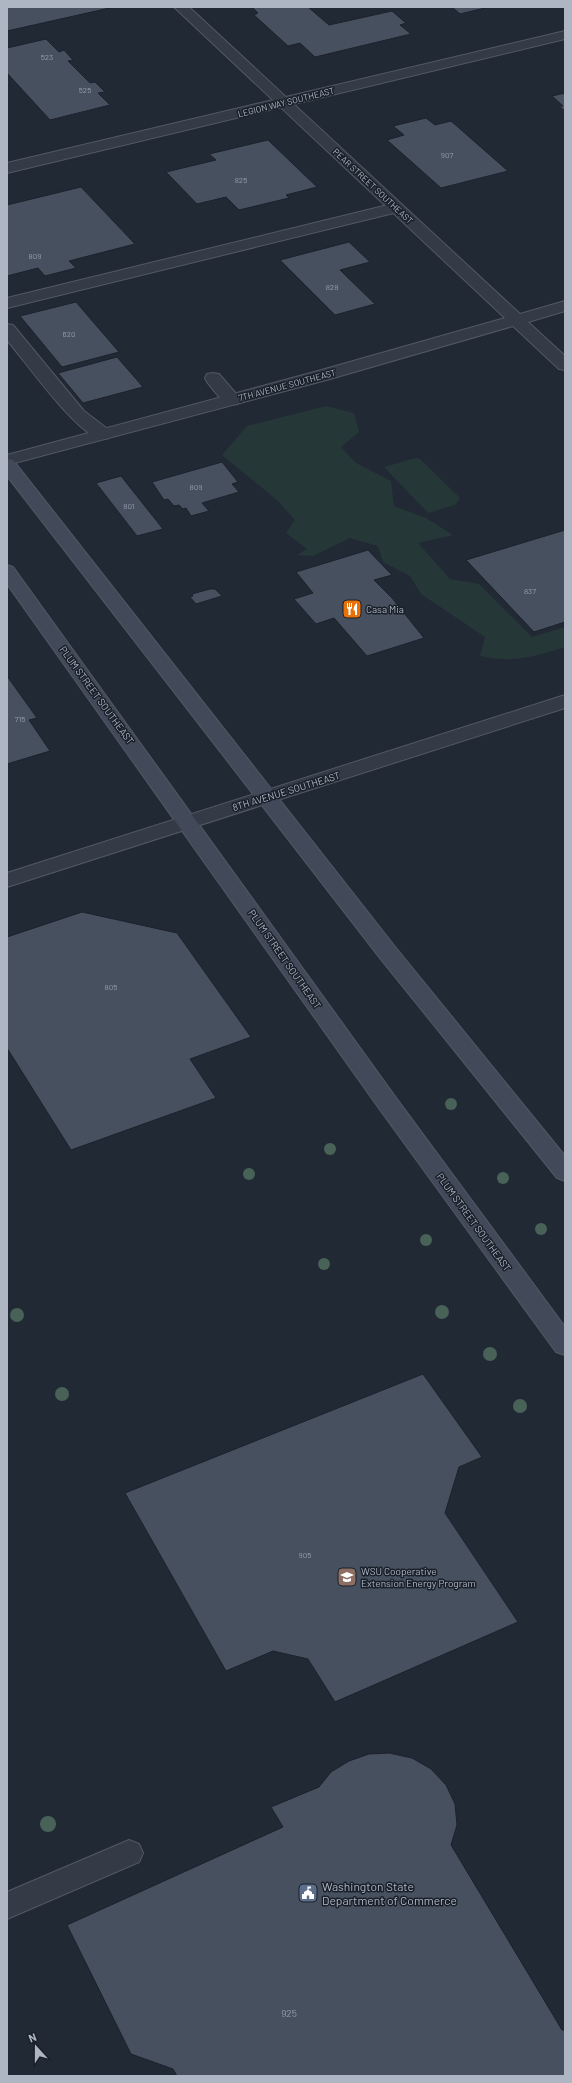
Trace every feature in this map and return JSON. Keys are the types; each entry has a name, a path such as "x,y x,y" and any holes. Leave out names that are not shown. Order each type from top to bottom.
{"main road":[{"path":"7,464 388,952 565,1172"},
{"name":"PLUM STREET SOUTHEAST","path":"7,571 188,822 386,1101 565,1345"}],"street":[{"name":"PEAR STREET SOUTHEAST","path":"181,7 565,366"},
{"name":"LEGION WAY SOUTHEAST","path":"7,168 565,35"},
{"path":"7,304 396,208"},
{"name":"7TH AVENUE SOUTHEAST","path":"7,460 324,375 565,306"},
{"path":"7,329 78,415 103,434"},
{"path":"212,378 232,400"},
{"name":"8TH AVENUE SOUTHEAST","path":"7,880 565,700"},
{"path":"8,1905 129,1853"}],"shaded area":[{"path":"326,406 354,413 359,432 341,447 356,463 391,481 394,506 426,518 453,535 418,543 450,579 479,584 532,637 565,627 565,647 523,658 502,659 480,656 485,637 421,594 410,576 383,562 378,546 350,538 313,556 297,555 307,549 286,533 295,520 277,500 222,455 247,426"},
{"path":"416,458 420,459 460,498 455,505 428,513 384,467"}],"building":[{"path":"7,7 114,7 7,31"},
{"path":"252,7 308,7 329,25 392,11 406,23 400,25 411,34 315,57 300,43 288,46 254,15 258,13"},
{"path":"452,7 484,7 485,8 460,14"},
{"path":"46,39 59,52 64,50 73,60 68,61 90,83 95,82 105,92 98,93 110,105 50,120 7,73 7,48"},
{"path":"565,93 565,111 559,106 563,106 552,96"},
{"path":"426,118 435,125 451,121 508,171 441,188 387,140 404,135 393,126"},
{"path":"268,140 317,187 286,195 289,198 239,210 226,197 197,204 166,172 216,160 209,154"},
{"path":"81,187 135,244 69,261 76,268 45,276 38,268 7,276 7,205"},
{"path":"349,242 370,262 340,270 375,304 335,315 280,260"},
{"path":"76,302 119,352 62,367 20,316"},
{"path":"117,357 143,387 83,403 58,373"},
{"path":"222,462 238,482 232,484 239,492 202,503 209,511 191,516 186,508 183,509 179,505 174,506 168,499 164,500 152,482"},
{"path":"121,476 163,529 137,536 96,483"},
{"path":"565,530 565,622 534,632 466,560"},
{"name":"Casa Mia","path":"368,550 392,575 374,580 392,598 424,638 367,656 334,618 316,624 294,599 313,593 296,572"},
{"path":"215,589 222,596 196,604 190,597 193,596 192,594"},
{"path":"7,676 37,718 29,720 50,751 7,764"},
{"path":"82,912 177,933 251,1037 190,1059 216,1098 71,1150 7,1048 7,937"},
{"path":"423,1374 482,1457 459,1467 445,1513 518,1622 335,1702 308,1659 273,1651 226,1671 125,1493"},
{"name":"Washington State Department of Commerce","path":"389,1753 412,1758 431,1769 446,1785 455,1804 457,1825 451,1845 562,2030 565,2030 565,2076 177,2076 173,2069 131,2054 67,1925 283,1827 271,1807 319,1787 331,1772 349,1761 369,1754"}],"place":[{"name":"Casa Mia","path":"352,609"},
{"name":"WSU Cooperative Extension Energy Program","path":"347,1577"},
{"name":"Washington State Department of Commerce","path":"308,1893"}]}
